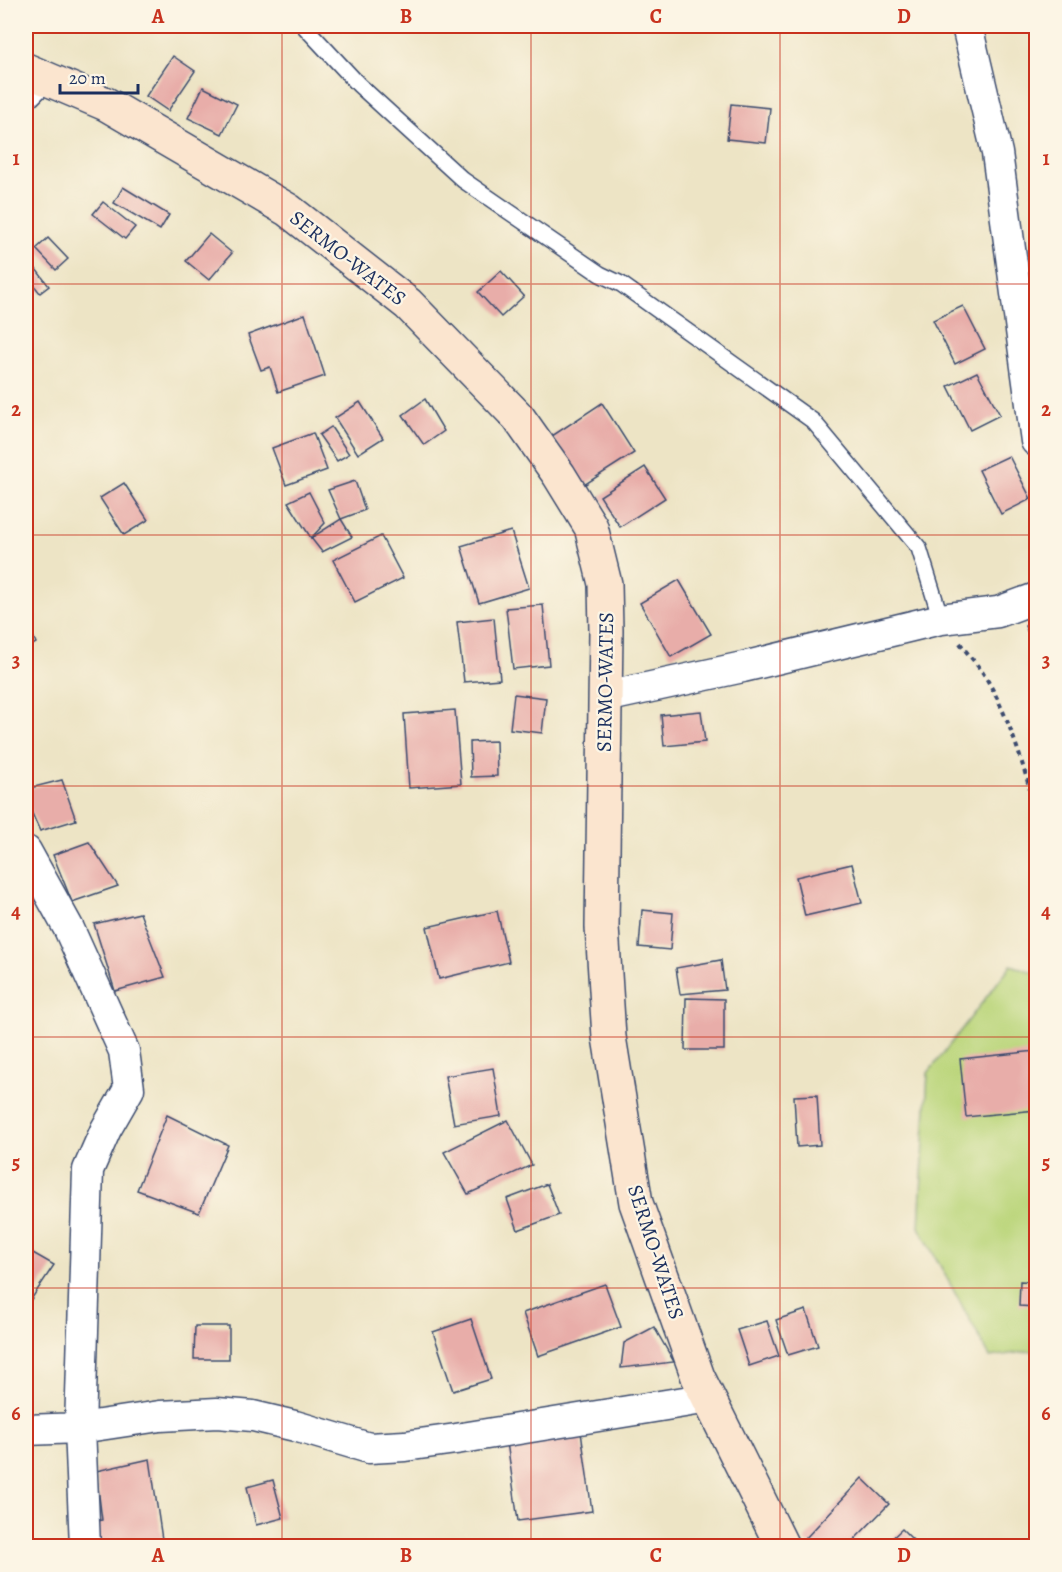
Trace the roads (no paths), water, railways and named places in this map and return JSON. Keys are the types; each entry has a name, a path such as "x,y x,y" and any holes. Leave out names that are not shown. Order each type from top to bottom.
{"main road":[{"name":"SERMO-WATES","path":"31,80 106,104 288,210 408,304 518,417 591,526 605,584 602,927 609,1037 636,1203 698,1377 781,1546"}],"street":[{"path":"967,26 997,153 1036,441"},
{"path":"605,696 743,667 941,619 998,612 1036,598"},
{"path":"26,851 69,929 124,1051 129,1089 106,1129 88,1170 80,1428 85,1546"},
{"path":"26,1430 80,1428 160,1416 217,1413 253,1416 369,1448 456,1439 709,1398"}],"lane":[{"path":"304,26 359,85 463,180 600,273 621,284 813,421 919,548 941,619"}]}
